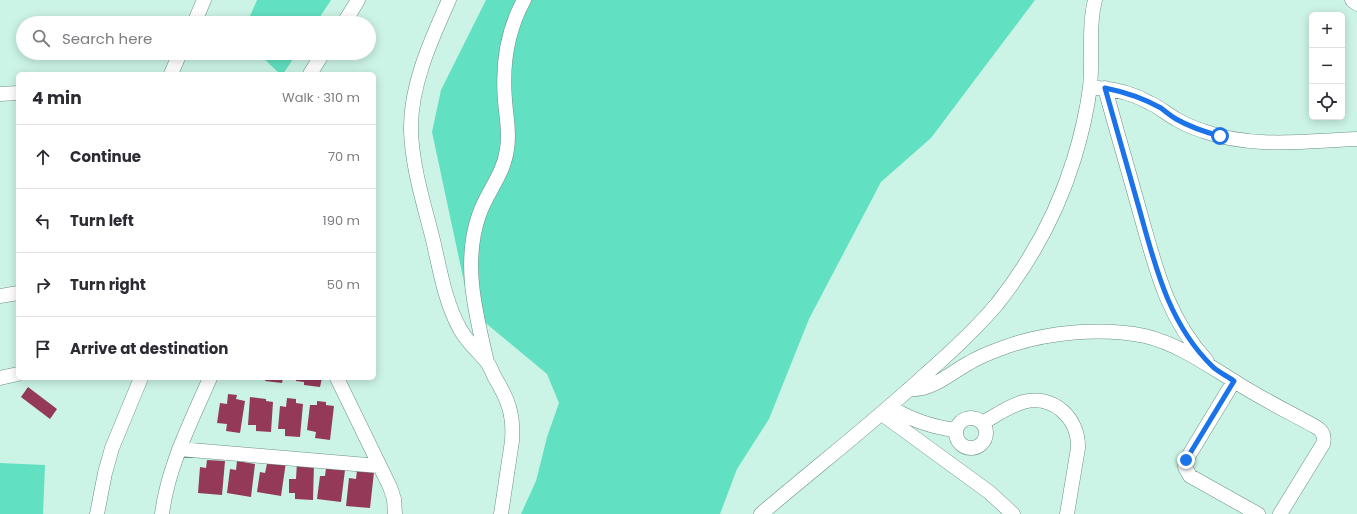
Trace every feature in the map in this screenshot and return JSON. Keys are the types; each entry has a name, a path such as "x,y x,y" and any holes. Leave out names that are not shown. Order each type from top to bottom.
{"street":[{"path":"197,16 204,0"},
{"path":"348,16 358,0"},
{"path":"449,0 427,54 414,95 412,146 429,226 451,311 462,333 478,354 487,362"},
{"path":"501,514 512,441 512,418 505,395 487,362 471,283 470,266 471,248 479,215 499,176 505,159 508,141 504,84 506,53 513,22 524,0"},
{"path":"761,514 886,410 966,338 996,304 1028,258 1054,210 1074,160 1081,135 1090,87 1092,21 1095,0"},
{"path":"1352,0 1357,4"},
{"path":"172,72 177,60"},
{"path":"311,72 319,60"},
{"path":"1090,87 1120,91 1142,99 1163,110 1175,119 1204,132 1238,140 1274,143 1357,139"},
{"path":"1105,88 1163,290 1179,324 1200,354 1213,367"},
{"path":"0,94 16,93"},
{"path":"0,296 16,292"},
{"path":"909,390 930,387 970,362 1010,346 1051,336 1084,332 1115,332 1146,337 1177,348 1213,367 1234,381 1320,429 1324,437 1323,444 1280,514"},
{"path":"0,378 16,374"},
{"path":"97,514 105,473 112,448 140,380"},
{"path":"162,514 169,477 179,449 209,380"},
{"path":"338,380 392,493 395,514"},
{"path":"1234,381 1186,460 1185,467 1190,476 1258,514"},
{"path":"982,423 1015,406 1030,401 1045,402 1059,408 1065,413 1074,425 1079,440 1067,514"},
{"path":"886,410 914,421 956,430"},
{"path":"886,410 989,492 1013,514"},
{"path":"969,418 978,420 982,423 985,436 983,441 975,447 965,446 958,439 956,430 961,422 969,418"},
{"path":"179,449 379,466"}],"green space":[{"path":"257,0 331,0 321,16 250,16"},
{"path":"486,0 1035,0 931,138 881,182 809,319 769,419 737,469 720,514 521,514 536,481 547,437 559,403 547,374 470,310 432,132 441,90"},
{"path":"265,60 292,60 284,72 278,72"},
{"path":"0,463 45,465 43,514 0,514"}],"building":[{"path":"265,380 283,380 282,383"},
{"path":"322,380 320,387 304,385 304,382 296,381"},
{"path":"28,387 57,409 50,419 21,397"},
{"path":"228,394 237,395 236,399 245,401 240,433 226,431 227,424 217,423 220,403 227,404"},
{"path":"250,397 266,399 266,401 273,402 271,432 256,431 256,425 248,425"},
{"path":"287,398 296,399 296,403 303,404 300,437 285,436 285,429 278,429 280,406 286,407"},
{"path":"317,401 326,402 326,405 334,406 330,440 315,438 316,432 307,430 310,405 317,405"},
{"path":"268,459 286,462 281,496 257,492 260,472 265,473"},
{"path":"207,460 225,461 222,495 198,493 200,467 206,468"},
{"path":"237,461 255,464 251,497 227,493 230,469 236,470"},
{"path":"297,462 314,463 313,500 295,499 295,493 289,493 289,479 296,479"},
{"path":"326,468 345,470 341,502 317,499 320,476 325,476"},
{"path":"357,470 374,472 370,508 346,506 349,478 356,479"}],"route":[{"path":"1186,460 1234,381 1213,367 1200,354 1179,324 1170,307 1157,273 1105,88 1135,96 1149,102 1175,119 1189,126 1220,136"}]}
